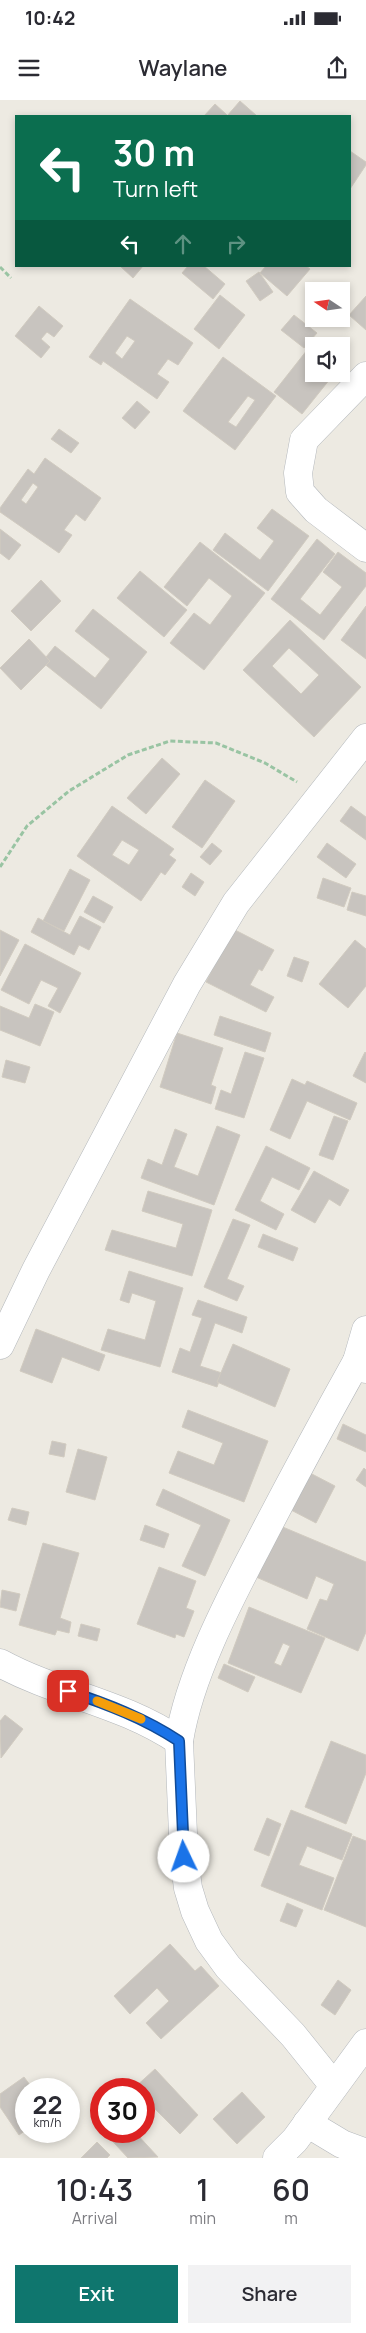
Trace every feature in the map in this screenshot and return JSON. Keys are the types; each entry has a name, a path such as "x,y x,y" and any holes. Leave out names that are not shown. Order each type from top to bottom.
{"street":[{"path":"366,376 304,440 298,473 300,492 316,510 366,548"},
{"path":"0,1345 63,1218 187,984 236,903 366,738"},
{"path":"334,2086 293,2035 228,1967 209,1941 195,1911 188,1888 184,1857 179,1741 189,1702 225,1609 303,1458 362,1365 366,1330"},
{"path":"0,1664 31,1678 121,1709 154,1724 179,1741"},
{"path":"277,2158 295,2140 366,2043"},
{"path":"307,2123 342,2144 366,2153"}],"path":[{"path":"0,267 11,278"},
{"path":"0,867 27,826 69,791 128,756 170,742 216,743 265,763 320,795"}],"building":[{"path":"240,101 256,115 228,115"},
{"path":"215,104 227,115 205,115"},
{"path":"351,152 366,162 366,165 351,188"},
{"path":"121,267 142,267 133,278"},
{"path":"187,267 205,267 225,284 213,299 182,273"},
{"path":"265,267 307,267 310,269 287,296 260,273"},
{"path":"259,272 273,292 260,301 246,281"},
{"path":"220,295 245,315 219,349 194,329"},
{"path":"366,296 366,330 350,314"},
{"path":"130,299 193,343 178,365 168,359 157,374 169,382 157,399 103,361 101,365 89,357","holes":["127,336 135,341 122,359 115,353"]},
{"path":"39,306 63,326 54,337 47,332 41,339 50,347 41,358 15,336"},
{"path":"294,315 305,324 305,328 311,328 317,333 314,337 305,337 304,348 281,330"},
{"path":"305,353 305,382 328,382 302,414 274,392"},
{"path":"223,357 276,396 235,450 183,411","holes":["248,396 255,400 236,427 228,422"]},
{"path":"137,401 150,412 135,429 122,418"},
{"path":"59,429 79,443 71,453 51,439"},
{"path":"45,458 101,498 85,521 76,514 64,530 72,535 59,553 0,512 0,508 28,469 34,474","holes":["33,483 38,487 26,504 21,500"]},
{"path":"272,509 309,536 268,591 213,550 225,533 260,560 274,541 257,528"},
{"path":"0,529 21,545 9,560 0,553"},
{"path":"317,539 335,554 300,599 320,615 342,587 323,572 338,552 366,573 366,586 324,640 271,599"},
{"path":"200,542 265,593 204,670 170,643 194,613 210,625 232,596 209,578 187,606 164,587"},
{"path":"140,571 187,610 164,637 117,598"},
{"path":"41,580 61,601 31,631 11,611"},
{"path":"366,606 366,659 341,640"},
{"path":"93,609 147,652 101,709 42,662 55,646 95,678 110,659 75,631"},
{"path":"290,620 361,687 314,737 243,670","holes":["289,648 319,675 301,694 272,666"]},
{"path":"29,639 50,661 21,690 0,668"},
{"path":"162,758 180,774 146,814 127,798"},
{"path":"205,780 235,801 202,848 172,827"},
{"path":"112,806 174,849 169,855 176,860 165,875 161,872 141,901 77,856","holes":["122,840 139,850 129,865 112,855"]},
{"path":"351,806 366,817 366,840 340,821"},
{"path":"212,843 222,851 210,865 200,857"},
{"path":"327,843 356,864 346,878 317,857"},
{"path":"70,869 90,880 64,931 43,921"},
{"path":"191,873 204,882 195,896 182,887"},
{"path":"323,878 351,888 344,907 317,898"},
{"path":"352,892 366,896 366,916 347,910"},
{"path":"93,896 113,907 104,923 84,912"},
{"path":"80,916 101,927 89,950 79,945 74,955 31,932 38,918 70,935"},
{"path":"233,929 274,950 262,971 259,969 250,985 274,997 266,1012 206,982"},
{"path":"0,930 19,940 0,976"},
{"path":"355,940 366,949 366,986 348,1008 319,984"},
{"path":"25,944 81,973 60,1013 48,1006 58,988 41,980 29,1004 1,990"},
{"path":"294,957 309,962 302,982 287,976"},
{"path":"35,1004 54,1012 40,1046 0,1030 0,1006 29,1018"},
{"path":"220,1016 271,1033 265,1052 214,1035"},
{"path":"177,1033 223,1048 211,1085 216,1087 211,1104 160,1087"},
{"path":"245,1052 264,1058 244,1118 215,1109 221,1090 231,1094"},
{"path":"366,1053 366,1083 353,1076"},
{"path":"6,1060 30,1067 25,1083 2,1077"},
{"path":"292,1079 305,1085 307,1081 357,1103 350,1120 307,1101 290,1139 270,1130"},
{"path":"334,1116 348,1121 333,1160 319,1155"},
{"path":"217,1126 240,1135 214,1205 141,1178 148,1159 162,1165 175,1129 187,1134 174,1167 198,1176"},
{"path":"266,1146 310,1168 299,1190 272,1177 260,1201 284,1214 276,1230 235,1210"},
{"path":"314,1171 349,1190 340,1206 329,1199 315,1223 291,1210"},
{"path":"148,1191 212,1210 192,1276 105,1250 112,1230 176,1248 183,1224 142,1211"},
{"path":"233,1219 250,1225 227,1279 244,1286 237,1301 204,1287"},
{"path":"263,1234 298,1248 293,1261 258,1247"},
{"path":"129,1271 183,1288 160,1367 101,1350 108,1329 145,1340 156,1301 132,1293 129,1303 120,1300"},
{"path":"198,1300 247,1317 242,1333 215,1323 200,1366 222,1373 217,1387 172,1372 180,1348 190,1352 202,1318 192,1315"},
{"path":"36,1329 105,1355 99,1371 62,1357 52,1383 20,1371"},
{"path":"233,1344 290,1369 275,1407 217,1382"},
{"path":"188,1410 268,1441 244,1502 169,1473 178,1451 214,1465 223,1443 182,1427"},
{"path":"343,1424 366,1435 366,1452 337,1439"},
{"path":"52,1441 66,1444 64,1457 49,1454"},
{"path":"78,1449 107,1457 95,1500 66,1492"},
{"path":"364,1468 366,1470 366,1487 356,1480"},
{"path":"310,1473 335,1486 316,1523 291,1510"},
{"path":"163,1489 230,1520 205,1576 182,1566 201,1525 156,1505"},
{"path":"12,1508 29,1512 26,1525 8,1520"},
{"path":"145,1525 169,1534 164,1548 140,1540"},
{"path":"278,1525 366,1562 366,1632 358,1651 307,1629 320,1599 327,1601 334,1584 316,1576 307,1599 256,1577"},
{"path":"43,1543 79,1553 60,1618 71,1622 69,1633 57,1630 55,1635 19,1625"},
{"path":"159,1567 196,1581 186,1608 194,1611 184,1637 176,1634 175,1638 137,1624"},
{"path":"2,1590 20,1594 16,1611 0,1607"},
{"path":"249,1607 325,1638 301,1693 228,1663","holes":["283,1643 290,1646 281,1666 274,1663"]},
{"path":"81,1624 100,1629 97,1641 78,1636"},
{"path":"224,1664 255,1677 248,1692 218,1678"},
{"path":"5,1715 23,1729 1,1758 0,1721"},
{"path":"331,1741 366,1755 366,1773 346,1824 305,1807"},
{"path":"291,1810 352,1834 342,1860 307,1846 299,1865 334,1878 322,1910 261,1886"},
{"path":"267,1818 281,1824 269,1856 254,1850"},
{"path":"353,1836 366,1841 366,1927 324,1910"},
{"path":"287,1903 303,1910 296,1927 280,1921"},
{"path":"170,1944 195,1971 201,1966 219,1986 161,2039 146,2023 169,2001 157,1988 130,2014 114,1996"},
{"path":"338,1980 351,1990 335,2015 321,2005"},
{"path":"155,2069 198,2115 180,2134 155,2109 155,2078 145,2078"},
{"path":"15,2083 15,2129 0,2107 0,2094"},
{"path":"242,2092 265,2117 237,2144 213,2119"},
{"path":"96,2143 110,2155 107,2158 81,2158"},
{"path":"114,2143 145,2143 158,2157 128,2158"}],"slow traffic":[{"path":"97,1701 121,1709 141,1719"}],"route":[{"path":"68,1691 121,1709 154,1724 179,1741 184,1857"}]}
